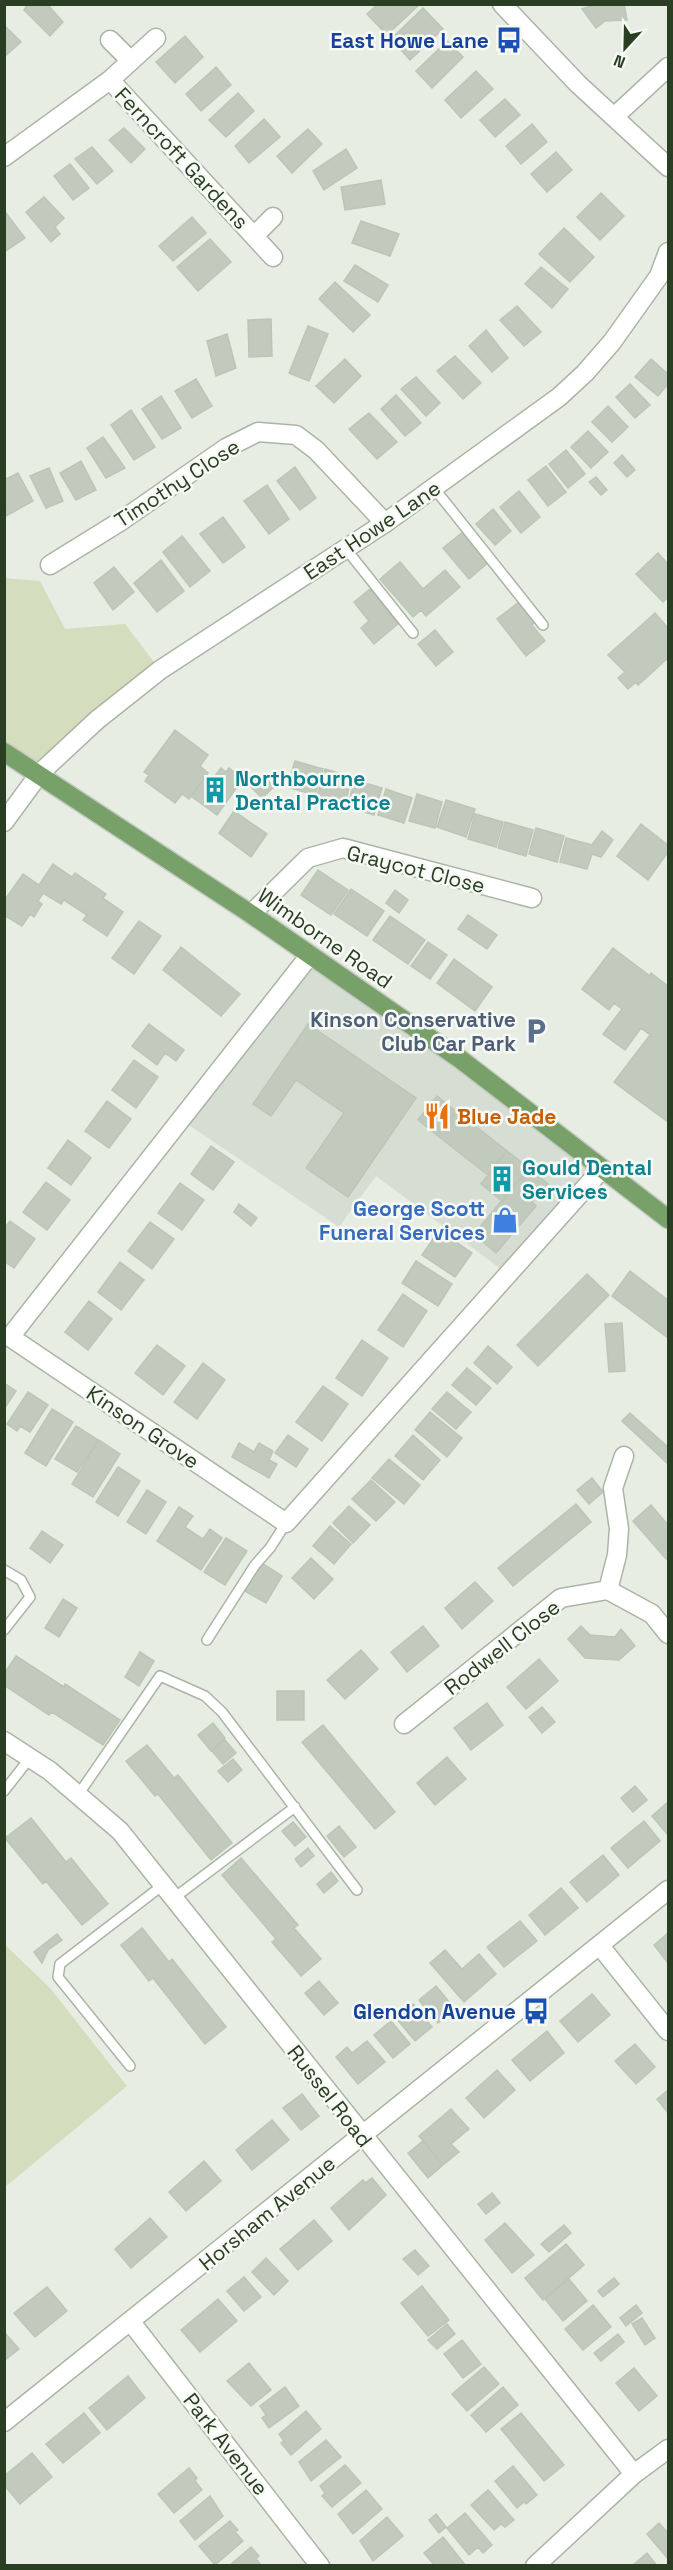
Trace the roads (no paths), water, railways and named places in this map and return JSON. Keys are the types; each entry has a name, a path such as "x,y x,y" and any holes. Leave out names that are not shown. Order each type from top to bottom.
{"main road":[{"name":"Wimborne Road","path":"4,752 40,773 251,914 460,1059 669,1219"}],"street":[{"path":"502,4 578,84 669,167"},
{"path":"4,157 110,80 156,39"},
{"path":"110,40 131,61"},
{"path":"614,117 669,67"},
{"name":"Ferncroft Gardens","path":"110,80 273,257"},
{"name":"Ferncroft Gardens","path":"254,236 273,217"},
{"name":"East Howe Lane","path":"4,822 40,773 97,720 160,670 385,523 531,419 585,373 612,342 659,276 669,252"},
{"name":"Timothy Close","path":"50,565 121,521 226,448 258,432 296,435 316,450 385,523"},
{"name":"Graycot Close","path":"251,914 308,858 343,848 532,898"},
{"name":"Kinson Grove","path":"286,1523 7,1336 310,955"},
{"path":"286,1523 602,1169"},
{"path":"624,1456 613,1488 619,1529 608,1590 652,1614 669,1634"},
{"name":"Rodwell Close","path":"404,1724 561,1598 608,1590"},
{"name":"Russel Road","path":"4,1741 50,1771 120,1831 634,2474"},
{"name":"Horsham Avenue","path":"4,2422 669,1890"},
{"path":"600,1946 669,2031"},
{"name":"Park Avenue","path":"131,2322 320,2565"},
{"path":"535,2565 634,2474 669,2449"}],"lane":[{"path":"434,488 543,625"},
{"path":"346,549 413,633"},
{"path":"207,1640 255,1565 270,1548 286,1523"},
{"path":"4,1570 21,1580 30,1597 4,1630"},
{"path":"78,1795 160,1676 205,1696 222,1712 357,1890"},
{"path":"4,1791 30,1758"},
{"path":"130,2066 58,1977 60,1964 296,1808"}],"place":[{"name":"East Howe Lane","path":"509,40"},
{"name":"Northbourne Dental Practice","path":"215,790"},
{"name":"Kinson Conservative Club Car Park","path":"536,1031"},
{"name":"Blue Jade","path":"437,1116"},
{"name":"Gould Dental Services","path":"502,1179"},
{"name":"George Scott Funeral Services","path":"505,1220"},
{"name":"Glendon Avenue","path":"536,2011"}]}
